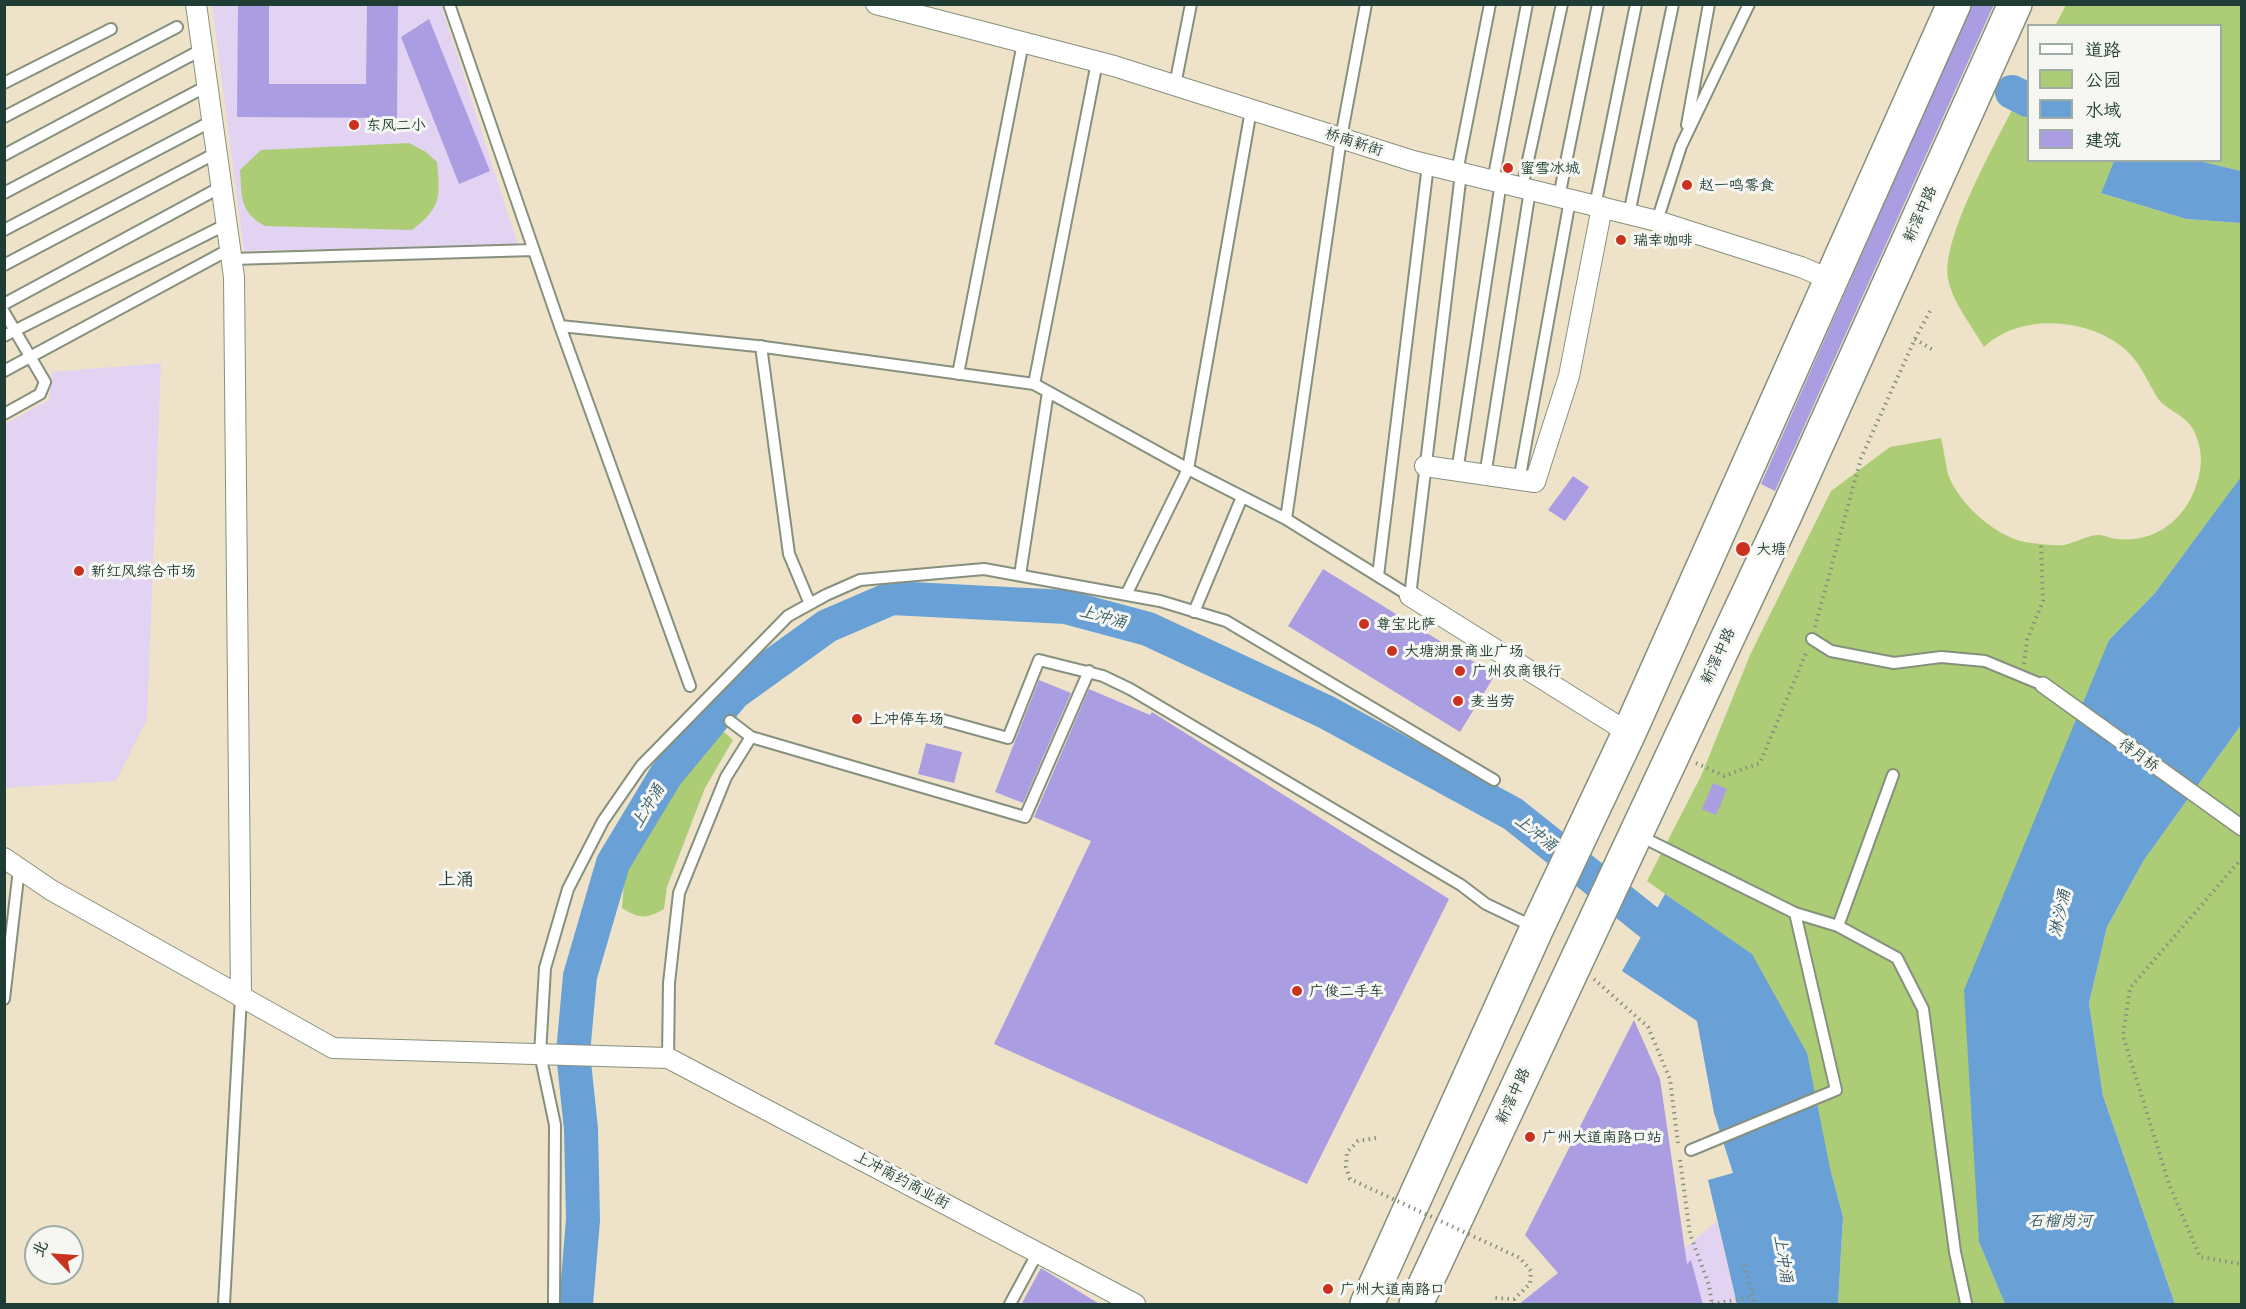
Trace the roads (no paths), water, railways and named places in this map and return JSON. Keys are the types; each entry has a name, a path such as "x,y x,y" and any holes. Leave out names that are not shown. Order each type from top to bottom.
{"highway":[{"path":"1367,1305 1541,919 1629,733 1954,4"},
{"name":"新滘中路","path":"1416,1305 1786,513 2015,4"}],"street":[{"path":"196,4 231,254 241,996"},
{"name":"桥南新街","path":"876,4 903,8 1097,62 1428,165 1658,221 1801,267 1831,280"},
{"path":"1425,466 1519,482 1535,482 1569,376 1599,206"},
{"path":"1410,596 1629,733"},
{"name":"待月桥","path":"2043,685 2239,826"},
{"path":"12,863 51,890 333,1048 668,1058"},
{"name":"上冲南约商业街","path":"668,1058 1136,1305"}],"lane":[{"path":"449,4 533,250 690,686"},
{"path":"1175,86 1191,4"},
{"path":"1286,519 1341,138 1366,4"},
{"path":"560,326 761,346 1034,384 1188,470 1286,519 1410,596 1459,172 1490,4"},
{"path":"1457,472 1497,182 1527,4"},
{"path":"1485,476 1526,189 1562,4"},
{"path":"1519,482 1598,4"},
{"path":"1599,206 1636,4"},
{"path":"1629,214 1673,4"},
{"path":"1658,221 1684,140 1709,4"},
{"path":"1684,140 1749,4"},
{"path":"4,117 177,27"},
{"path":"4,83 111,29"},
{"path":"958,374 1023,43"},
{"path":"4,155 201,50"},
{"path":"1034,384 1097,62"},
{"path":"4,193 207,86"},
{"path":"1126,595 1188,470 1251,110"},
{"path":"4,230 212,121"},
{"path":"4,265 216,153"},
{"path":"1378,576 1428,165"},
{"path":"4,304 221,187"},
{"path":"4,336 227,224"},
{"path":"4,371 231,254 533,250"},
{"path":"4,312 45,382 40,394 4,414"},
{"path":"761,346 789,554 810,604"},
{"path":"1020,575 1048,392"},
{"path":"1194,612 1242,497"},
{"path":"554,1305 555,1125 540,1054 545,968 568,890 603,821 641,766 788,616 860,580 984,569 1126,595 1226,621 1494,780"},
{"path":"1812,639 1831,651 1894,663 1941,657 1985,661 2043,685"},
{"path":"939,719 1008,738 1039,660 1089,671 1130,689 1461,885 1486,904 1541,919"},
{"path":"730,721 750,737 1025,817 1089,671"},
{"path":"668,1058 669,983 679,893 726,777 750,737"},
{"path":"1838,926 1893,775"},
{"path":"1630,847 1795,913 1838,926 1897,958 1923,1010 1955,1252 1966,1303"},
{"path":"4,999 12,863"},
{"path":"1694,1149 1836,1090 1795,913"},
{"path":"225,1305 241,996"},
{"path":"1010,1305 1038,1252"}],"water":[{"path":"2114,162 2203,162 2241,171 2241,223 2186,219 2101,193"},
{"name":"石榴岗河","path":"2241,477 2241,725 2144,860 2107,927 2089,1003 2103,1096 2175,1304 2005,1304 1979,1242 1964,990 2109,640 2155,593"},
{"path":"1665,894 1752,954 1807,1053 1830,1168 1843,1217 1838,1304 1737,1304 1708,1180 1733,1173 1714,1113 1697,1021 1622,971"}],"waterway":[{"path":"2012,92 2027,100"},
{"name":"上冲涌","path":"576,1304 583,1220 581,1129 573,1053 580,976 613,863 666,775 734,693 827,626 892,598 1066,607 1148,629 1326,712 1513,814 1686,952"}],"place":[{"name":"东风二小","path":"354,125"},
{"name":"蜜雪冰城","path":"1508,168"},
{"name":"赵一鸣零食","path":"1687,185"},
{"name":"瑞幸咖啡","path":"1621,240"},
{"name":"大塘","path":"1743,549"},
{"name":"新红风综合市场","path":"79,571"},
{"name":"尊宝比萨","path":"1364,624"},
{"name":"大塘湖景商业广场","path":"1392,651"},
{"name":"广州农商银行","path":"1460,671"},
{"name":"麦当劳","path":"1458,701"},
{"name":"上冲停车场","path":"857,719"},
{"name":"广俊二手车","path":"1297,991"},
{"name":"广州大道南路口站","path":"1530,1137"},
{"name":"广州大道南路口","path":"1328,1289"}],"district":[{"name":"上涌","path":"456,879"}],"water label":[{"name":"淋沙涌","path":"2060,913"}]}
